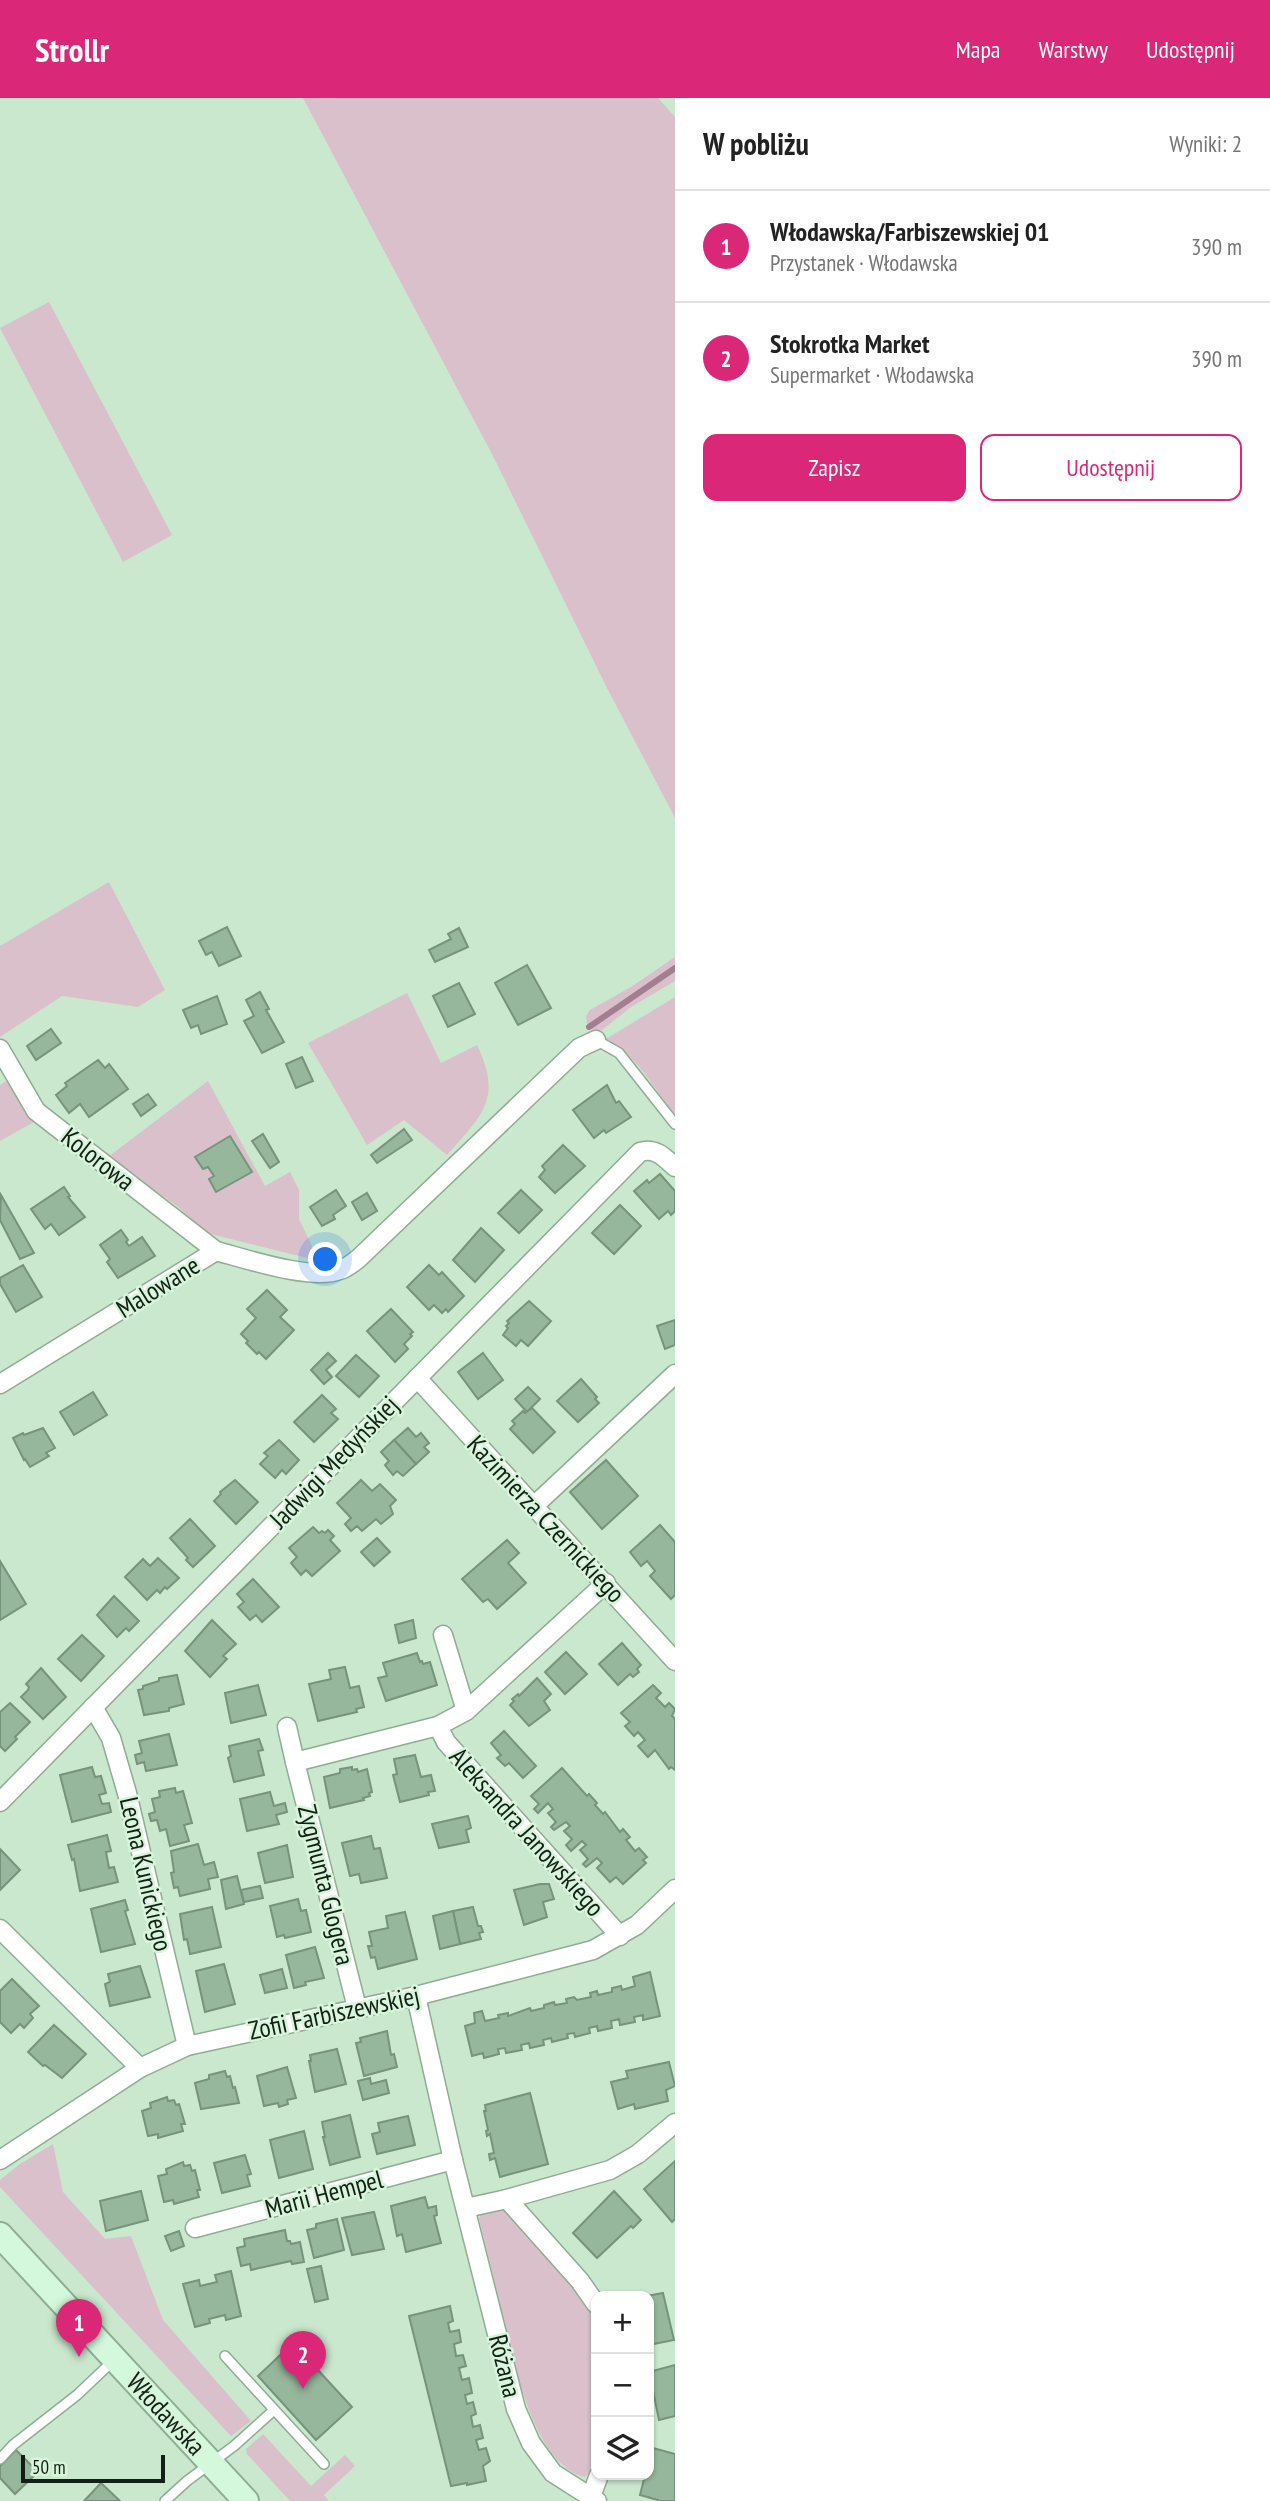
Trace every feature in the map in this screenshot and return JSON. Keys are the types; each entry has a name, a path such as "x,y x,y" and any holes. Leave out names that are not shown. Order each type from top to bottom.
{"main road":[{"name":"Włodawska","path":"0,2235 246,2501"}],"street":[{"name":"Malowane","path":"0,1384 216,1251 305,1272 330,1273 343,1270 359,1258 569,1057 579,1048 596,1040"},
{"name":"Kolorowa","path":"0,1049 36,1111 216,1251"},
{"name":"Jadwigi Medyńskiej","path":"0,1802 640,1152 649,1149 656,1152 675,1167"},
{"path":"535,1505 675,1374"},
{"name":"Kazimierza Czernickiego","path":"417,1378 675,1661"},
{"path":"295,1762 438,1726 466,1712 606,1583"},
{"path":"443,1635 466,1712"},
{"name":"Leona Kunickiego","path":"93,1707 111,1738 127,1793 187,2046"},
{"name":"Aleksandra Janowskiego","path":"438,1726 446,1742 620,1936"},
{"name":"Zygmunta Glogera","path":"287,1727 357,2008"},
{"name":"Zofii Farbiszewskiej","path":"0,2160 140,2068 187,2046 416,1996 593,1950 637,1925 675,1889"},
{"path":"0,1929 140,2068"},
{"name":"Różana","path":"416,1996 453,2160 516,2409 531,2443 553,2473 594,2499 598,2480"},
{"path":"466,2208 610,2170 638,2154 675,2123"},
{"name":"Marii Hempel","path":"195,2228 453,2160"},
{"path":"506,2199 580,2280 591,2296"}],"lane":[{"path":"596,1040 619,1053 675,1124"},
{"path":"225,2356 324,2464"},
{"path":"0,2459 13,2445 77,2395 115,2358"},
{"path":"165,2501 274,2410"}],"shaded area":[{"path":"303,98 658,98 675,117 675,818 607,688 493,456"},
{"path":"49,302 172,535 123,562 0,328"},
{"path":"109,882 165,990 138,1007 62,996 0,1037 0,946"},
{"path":"675,957 675,981 631,1007 602,1030 592,1030 587,1025 586,1016 590,1010 631,987"},
{"path":"407,993 441,1063 477,1045 485,1064 488,1093 485,1105 470,1129 447,1155 404,1120 367,1145 308,1043"},
{"path":"675,997 675,1114 636,1063 606,1039"},
{"path":"11,1078 34,1122 0,1141 0,1085"},
{"path":"208,1081 265,1186 290,1172 299,1190 299,1219 312,1246 311,1256 307,1258 211,1234 108,1157"},
{"path":"53,2144 63,2192 105,2239 131,2236 163,2320 251,2421 231,2436 0,2187 0,2180"},
{"path":"502,2208 508,2210 584,2297 591,2311 591,2472 585,2477 567,2468 552,2453 528,2408 512,2356 479,2219 481,2214"},
{"path":"263,2434 311,2486 345,2455 355,2466 324,2495 329,2501 290,2501 247,2454 246,2449"}],"building":[{"path":"227,927 241,956 219,966 212,952 206,955 199,941"},
{"path":"459,928 468,947 435,962 429,950 451,939 448,934"},
{"path":"527,965 551,1008 518,1025 495,983"},
{"path":"459,983 475,1014 448,1027 433,996"},
{"path":"260,992 269,1009 266,1010 284,1042 262,1053 244,1021 254,1016 246,1000"},
{"path":"217,996 227,1024 201,1034 198,1025 191,1028 183,1010"},
{"path":"51,1029 61,1043 36,1060 27,1046"},
{"path":"302,1057 313,1081 296,1088 286,1064"},
{"path":"98,1060 105,1068 109,1064 128,1089 89,1117 80,1104 69,1113 56,1095 67,1086 65,1083"},
{"path":"607,1085 616,1103 619,1101 631,1117 594,1138 573,1110"},
{"path":"148,1094 156,1105 141,1116 133,1104"},
{"path":"404,1129 412,1140 377,1163 371,1155"},
{"path":"263,1134 279,1162 270,1168 252,1141"},
{"path":"230,1136 252,1172 216,1192 209,1179 214,1176 208,1167 203,1169 195,1157"},
{"path":"563,1145 585,1166 555,1193 539,1177 545,1170 542,1166"},
{"path":"660,1174 675,1191 675,1211 671,1215 668,1211 659,1219 634,1191"},
{"path":"64,1187 70,1196 68,1197 85,1217 59,1235 51,1224 45,1229 31,1209"},
{"path":"336,1190 346,1206 333,1215 335,1219 322,1226 310,1207"},
{"path":"521,1190 542,1210 519,1233 498,1213"},
{"path":"367,1193 377,1211 362,1220 352,1202"},
{"path":"1,1195 34,1253 20,1259 0,1220"},
{"path":"620,1205 641,1226 614,1254 592,1233"},
{"path":"481,1228 504,1250 475,1282 453,1260"},
{"path":"121,1230 129,1246 142,1237 155,1256 118,1278 100,1245"},
{"path":"23,1265 42,1297 16,1312 0,1284 0,1278"},
{"path":"429,1265 439,1275 442,1272 464,1296 448,1312 446,1309 442,1313 434,1305 429,1310 407,1287"},
{"path":"267,1290 287,1310 280,1317 294,1330 266,1359 246,1343 248,1341 241,1334 256,1318 247,1309"},
{"path":"529,1301 551,1321 528,1346 521,1340 516,1346 503,1335 508,1328 507,1321"},
{"path":"391,1309 413,1332 404,1344 408,1349 395,1362 367,1331"},
{"path":"675,1320 675,1345 665,1349 657,1326"},
{"path":"328,1353 336,1361 326,1370 332,1377 324,1384 311,1370"},
{"path":"483,1353 503,1380 478,1399 458,1372"},
{"path":"356,1355 379,1376 359,1397 336,1376"},
{"path":"581,1379 599,1403 578,1422 557,1401"},
{"path":"528,1387 540,1399 527,1412 515,1399"},
{"path":"93,1392 107,1415 74,1435 60,1412"},
{"path":"322,1395 336,1409 331,1413 338,1419 314,1442 294,1422"},
{"path":"532,1408 555,1432 533,1453 510,1429 515,1424 512,1421 523,1411 525,1413"},
{"path":"43,1428 55,1448 46,1453 49,1456 30,1467 13,1438"},
{"path":"408,1428 416,1437 421,1433 429,1443 424,1447 429,1452 416,1464 394,1440"},
{"path":"279,1440 299,1460 286,1474 282,1470 275,1478 260,1464 268,1456 264,1453"},
{"path":"394,1440 416,1464 403,1476 397,1471 393,1475 385,1465 389,1461 381,1452"},
{"path":"606,1460 638,1496 602,1529 570,1492"},
{"path":"235,1480 258,1502 236,1524 214,1501 220,1492"},
{"path":"361,1480 372,1491 380,1484 396,1500 390,1506 393,1514 381,1524 376,1519 362,1531 357,1526 351,1531 345,1524 351,1518 337,1503"},
{"path":"190,1519 215,1546 193,1567 170,1538"},
{"path":"660,1525 675,1542 675,1595 671,1599 650,1576 655,1571 647,1561 641,1566 630,1552"},
{"path":"313,1527 319,1533 328,1530 334,1536 330,1540 340,1551 312,1576 306,1570 301,1575 291,1563 297,1557 289,1548"},
{"path":"377,1538 390,1552 374,1566 361,1552"},
{"path":"507,1540 519,1553 508,1563 526,1583 497,1609 488,1599 483,1602 462,1579"},
{"path":"158,1558 179,1578 160,1593 157,1590 147,1600 125,1577 143,1559 150,1566"},
{"path":"0,1561 26,1604 0,1620"},
{"path":"253,1579 279,1607 262,1622 256,1615 250,1620 238,1607 244,1602 237,1594"},
{"path":"114,1596 139,1621 129,1631 126,1628 117,1637 97,1615"},
{"path":"212,1620 236,1644 223,1656 227,1659 210,1677 185,1651"},
{"path":"413,1620 416,1638 399,1643 395,1625"},
{"path":"82,1635 104,1656 81,1681 58,1659"},
{"path":"622,1643 641,1665 637,1669 639,1672 633,1677 630,1674 618,1685 599,1664"},
{"path":"566,1652 587,1674 565,1694 545,1672"},
{"path":"417,1653 420,1662 430,1662 437,1685 386,1701 378,1678 387,1676 383,1663"},
{"path":"345,1667 350,1688 359,1686 364,1707 356,1709 357,1712 318,1721 309,1684 331,1679 329,1670"},
{"path":"41,1668 66,1697 43,1719 21,1697 28,1690 26,1684"},
{"path":"177,1675 184,1704 169,1708 169,1711 144,1715 138,1690 159,1681 159,1678"},
{"path":"537,1678 551,1694 544,1701 550,1710 529,1726 510,1705 514,1701 512,1699 518,1694 519,1696"},
{"path":"258,1685 266,1715 231,1723 225,1693"},
{"path":"653,1685 661,1693 656,1698 665,1707 669,1703 675,1709 672,1716 675,1719 675,1770 671,1767 669,1769 655,1750 648,1757 638,1746 645,1740 638,1732 634,1736 625,1726 630,1722 621,1713"},
{"path":"10,1703 30,1722 5,1751 0,1746 0,1712"},
{"path":"504,1731 536,1766 523,1778 509,1763 505,1766 497,1758 501,1755 491,1743"},
{"path":"169,1734 177,1765 146,1771 144,1762 137,1764 135,1755 142,1753 139,1741"},
{"path":"259,1739 263,1750 258,1751 264,1775 234,1782 228,1758 231,1756 229,1746"},
{"path":"415,1755 421,1777 431,1775 435,1791 400,1802 393,1775 397,1774 394,1759"},
{"path":"92,1767 95,1777 101,1776 106,1793 99,1795 102,1804 109,1803 111,1812 72,1822 60,1775"},
{"path":"352,1767 352,1770 357,1769 358,1772 367,1769 372,1792 369,1793 370,1796 363,1798 364,1800 330,1808 324,1777 340,1773 340,1769"},
{"path":"562,1768 587,1796 589,1794 597,1803 595,1805 603,1814 605,1812 620,1832 623,1829 630,1837 626,1840 635,1851 639,1848 647,1857 643,1860 646,1863 623,1884 616,1877 610,1882 597,1868 602,1863 597,1858 586,1867 583,1864 588,1859 580,1850 586,1845 582,1841 571,1851 566,1845 572,1839 564,1831 570,1826 566,1822 554,1830 551,1827 556,1822 548,1813 553,1809 548,1803 538,1813 534,1809 539,1804 531,1796"},
{"path":"175,1788 176,1793 183,1791 192,1823 184,1825 189,1841 170,1846 166,1829 160,1831 157,1820 151,1821 149,1814 155,1812 152,1799 160,1797 159,1791"},
{"path":"270,1792 274,1806 285,1803 287,1812 276,1815 279,1824 247,1831 240,1799"},
{"path":"468,1816 471,1828 466,1830 469,1842 439,1848 432,1824"},
{"path":"107,1835 111,1851 106,1852 109,1868 114,1867 118,1882 80,1891 74,1859 72,1860 68,1845"},
{"path":"371,1836 374,1849 380,1848 387,1878 361,1883 359,1874 350,1876 342,1843"},
{"path":"198,1844 204,1865 214,1862 218,1877 208,1879 210,1889 180,1896 178,1887 174,1888 171,1873 174,1872 171,1851"},
{"path":"287,1845 293,1877 265,1883 258,1853"},
{"path":"0,1849 20,1870 0,1890"},
{"path":"237,1876 244,1904 226,1909 221,1880"},
{"path":"549,1884 554,1899 543,1902 547,1917 524,1925 514,1890"},
{"path":"260,1886 263,1898 244,1902 241,1890"},
{"path":"298,1899 301,1911 306,1910 311,1932 285,1938 284,1935 277,1937 270,1906"},
{"path":"125,1900 128,1910 125,1911 135,1944 101,1952 91,1909"},
{"path":"212,1907 221,1947 190,1954 187,1939 184,1940 180,1914"},
{"path":"473,1907 478,1926 481,1926 483,1932 479,1933 481,1939 460,1944 453,1911"},
{"path":"453,1911 460,1944 440,1949 433,1916"},
{"path":"405,1912 417,1959 378,1969 368,1946 372,1946 369,1932 388,1928 386,1916"},
{"path":"315,1947 324,1978 305,1982 306,1985 294,1988 286,1955"},
{"path":"224,1964 235,2004 205,2012 196,1971"},
{"path":"140,1966 150,1997 110,2006 105,1984 110,1982 108,1974"},
{"path":"282,1969 287,1988 265,1993 260,1975"},
{"path":"650,1972 660,2016 643,2020 643,2015 634,2017 635,2022 620,2025 619,2019 611,2021 612,2028 598,2031 597,2026 589,2028 590,2033 575,2037 574,2033 567,2034 568,2038 552,2042 551,2038 543,2040 544,2045 530,2048 529,2043 521,2045 522,2050 506,2053 505,2048 498,2049 499,2054 484,2058 483,2053 472,2056 465,2026 475,2023 474,2013 482,2011 485,2021 499,2018 498,2015 508,2013 508,2016 530,2008 531,2011 544,2008 544,2005 554,2002 555,2005 567,2003 566,1999 591,1997 590,1993 597,1991 598,1995 612,1992 612,1988 621,1986 622,1990 635,1986 633,1977"},
{"path":"12,1979 39,2006 30,2014 33,2018 24,2028 20,2024 11,2033 0,2022 0,1991"},
{"path":"54,2025 86,2054 62,2078 28,2052"},
{"path":"387,2031 391,2055 394,2054 397,2067 364,2076 356,2043 361,2042 360,2038"},
{"path":"337,2049 346,2084 315,2092 310,2055"},
{"path":"669,2062 675,2086 666,2090 668,2101 635,2109 634,2104 618,2109 611,2082 628,2078 626,2071"},
{"path":"287,2067 296,2098 287,2100 288,2104 279,2107 278,2103 264,2106 257,2076"},
{"path":"225,2071 227,2077 230,2076 233,2088 235,2087 239,2103 201,2109 195,2083 209,2079 209,2075"},
{"path":"370,2078 371,2084 386,2080 389,2093 363,2100 358,2081"},
{"path":"530,2093 548,2164 500,2177 495,2158 490,2160 489,2154 494,2153 490,2134 487,2136 486,2131 485,2105"},
{"path":"167,2097 168,2101 174,2100 176,2105 179,2104 185,2124 181,2124 183,2131 158,2138 158,2134 148,2136 142,2111 151,2108 150,2103"},
{"path":"350,2115 360,2157 330,2165 322,2122"},
{"path":"408,2116 415,2145 377,2154 372,2134 380,2132 378,2123"},
{"path":"304,2131 313,2169 279,2178 270,2140"},
{"path":"245,2155 251,2174 247,2175 250,2186 222,2193 214,2163"},
{"path":"675,2161 675,2219 672,2222 644,2189"},
{"path":"183,2162 184,2166 190,2165 192,2171 195,2170 199,2197 174,2204 173,2200 164,2202 158,2176 167,2174 166,2169"},
{"path":"141,2191 148,2220 106,2231 100,2201"},
{"path":"614,2191 641,2220 597,2258 573,2233"},
{"path":"425,2197 428,2208 436,2206 437,2215 434,2216 441,2243 406,2252 402,2234 397,2236 391,2206"},
{"path":"374,2212 384,2249 352,2255 342,2218"},
{"path":"337,2219 344,2250 314,2258 307,2230 316,2228 316,2224"},
{"path":"285,2230 287,2241 291,2244 300,2242 304,2262 292,2264 291,2261 251,2270 250,2264 241,2266 237,2248 245,2246 244,2239"},
{"path":"179,2231 184,2246 171,2251 165,2236"},
{"path":"321,2266 328,2299 315,2302 307,2269"},
{"path":"231,2271 241,2316 226,2320 225,2315 209,2319 210,2323 195,2327 183,2284 199,2280 200,2286 217,2282 215,2275"},
{"path":"663,2293 674,2340 654,2344 654,2295"},
{"path":"450,2306 453,2321 448,2323 450,2332 459,2330 461,2342 454,2344 456,2356 463,2355 466,2366 459,2368 462,2380 469,2378 472,2393 465,2395 467,2404 473,2402 476,2414 471,2416 473,2427 480,2425 483,2438 476,2440 479,2450 486,2448 490,2461 483,2466 486,2481 451,2486 409,2316"},
{"path":"293,2343 352,2407 316,2440 258,2376"},
{"path":"675,2365 675,2416 659,2420 654,2396 654,2371"},
{"path":"654,2448 675,2454 675,2501 661,2501 640,2495 644,2480 654,2480"},
{"path":"16,2450 38,2472 15,2494 0,2478 0,2466"},
{"path":"101,2483 120,2501 84,2501"}],"waterway":[{"path":"589,1027 675,968"}],"place":[{"name":"Włodawska/Farbiszewskiej 01","path":"79,2357"},
{"name":"Stokrotka Market","path":"303,2389"}]}
